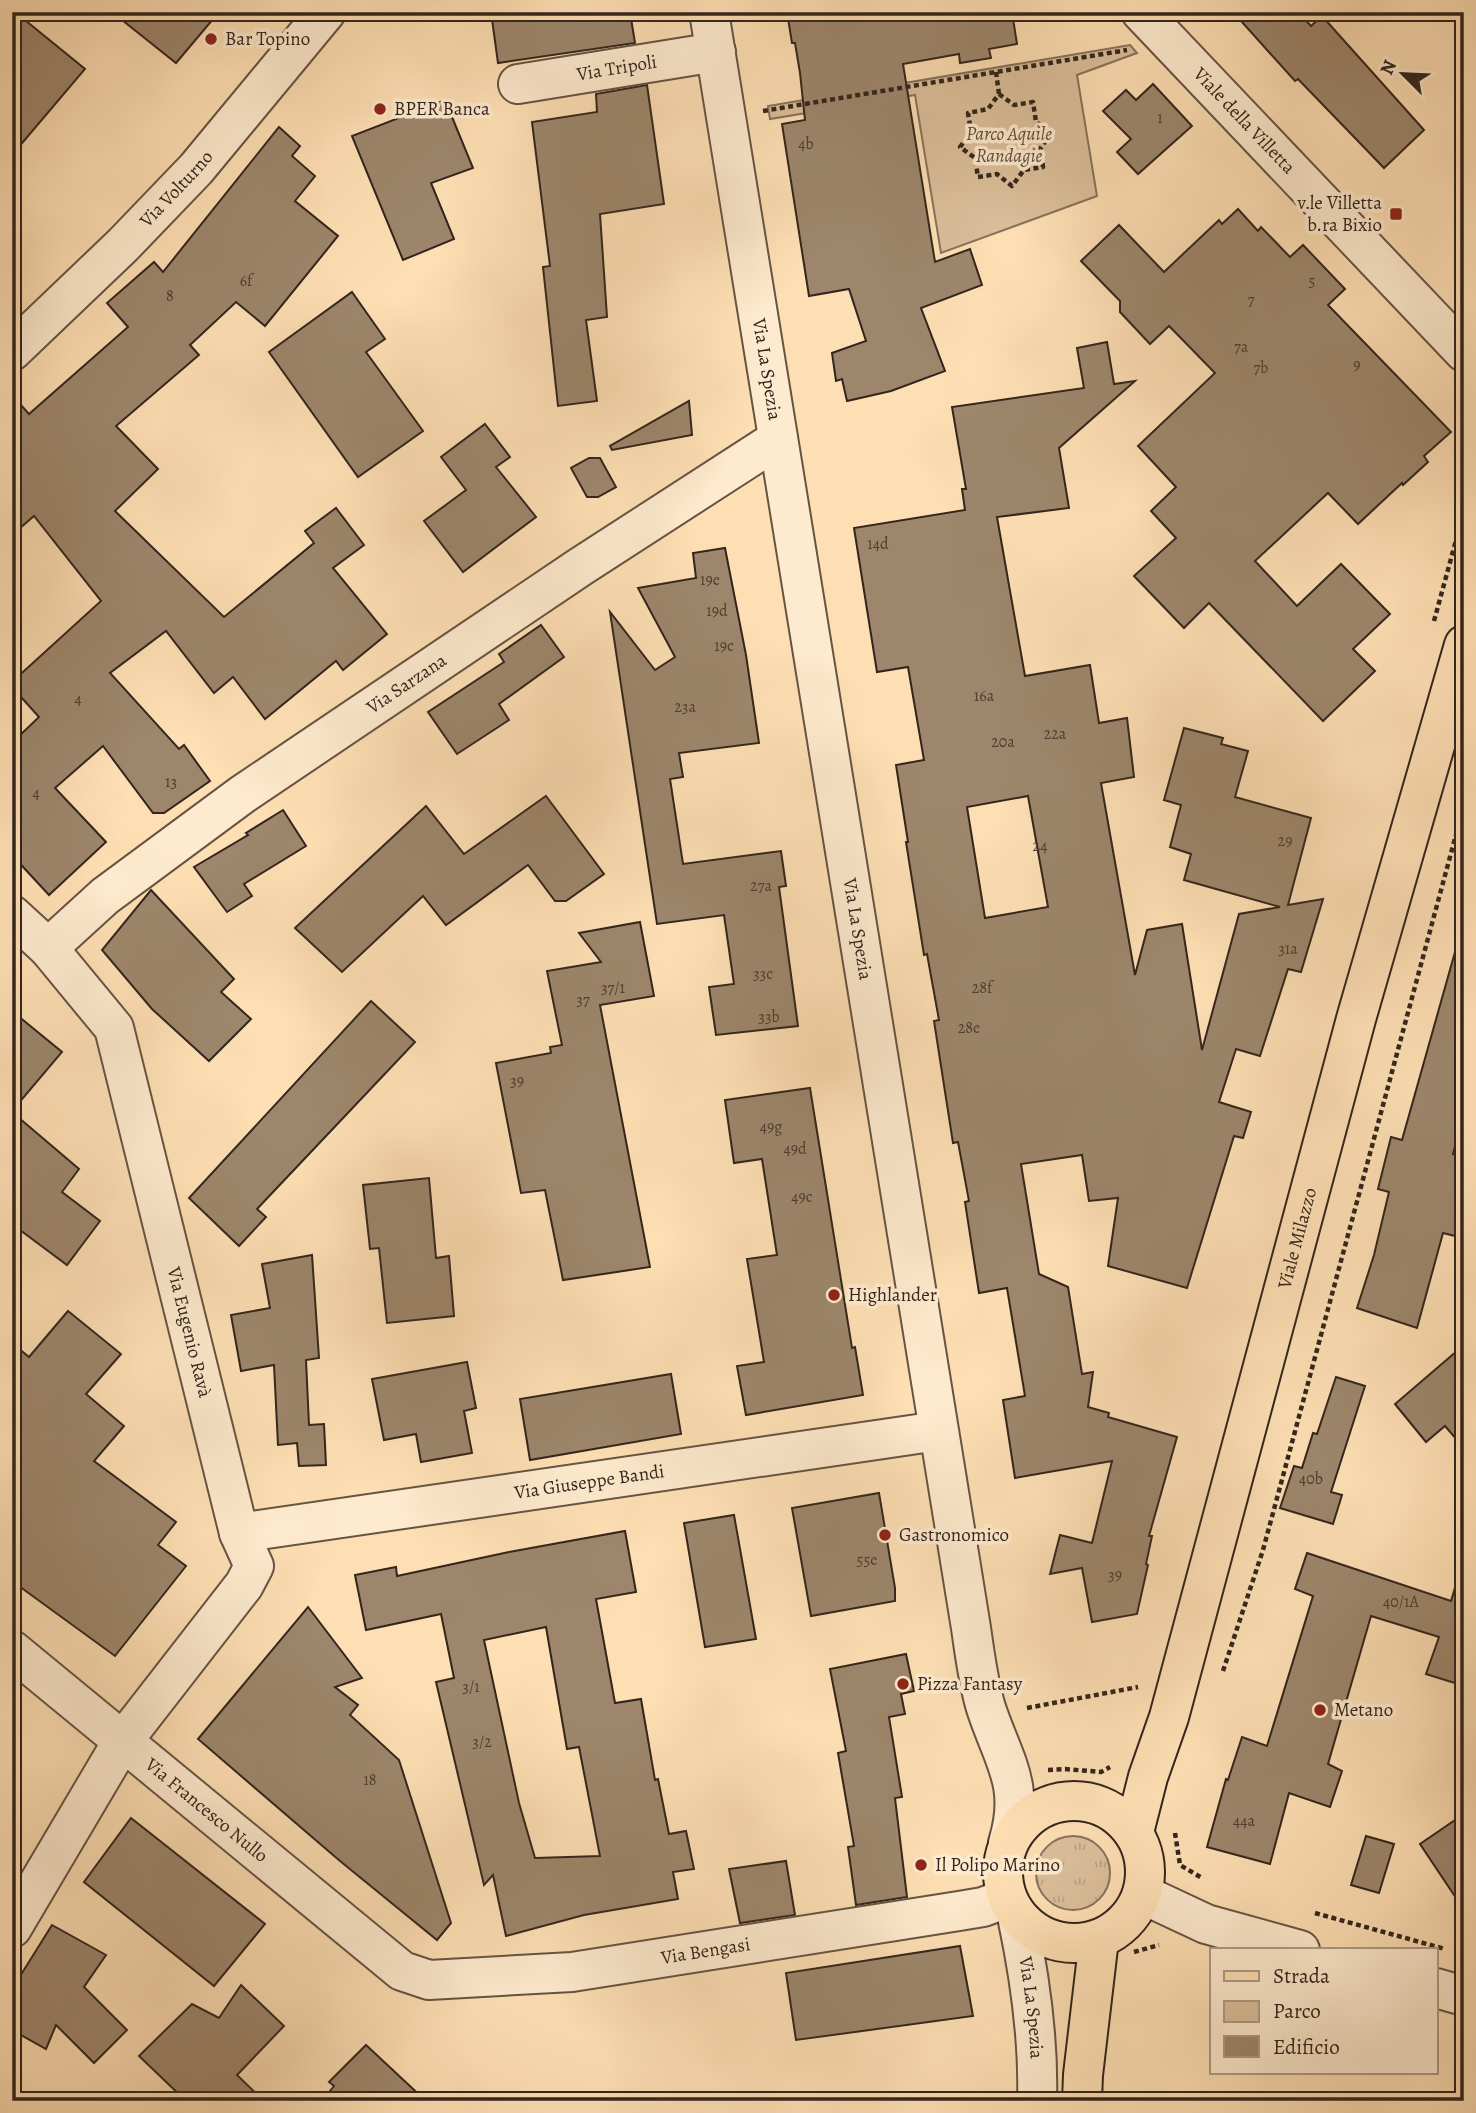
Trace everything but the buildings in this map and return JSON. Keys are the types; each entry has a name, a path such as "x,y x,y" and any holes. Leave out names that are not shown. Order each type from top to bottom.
{"main road":[{"name":"Viale Milazzo","path":"1134,1832 1148,1777 1176,1690 1356,1019 1464,645"},
{"name":"Via La Spezia","path":"1114,1948 1054,1941 1034,1932 1012,1907 1002,1879 1003,1860 1008,1843 1020,1824 1037,1810 1057,1802 1079,1800 1100,1804 1119,1816 1134,1832"},
{"path":"1082,2101 1088,2028 1118,1928 1133,1913 1142,1894 1146,1873 1143,1851 1134,1832"}],"street":[{"name":"Via Volturno","path":"12,351 123,245 196,169 326,12"},
{"name":"Via La Spezia","path":"709,12 982,1692 991,1722 1004,1750 1012,1782 1015,1814 1008,1843"},
{"name":"Viale della Villetta","path":"1141,12 1464,352"},
{"path":"1177,12 1464,314"},
{"name":"Via Tripoli","path":"519,84 716,52"},
{"name":"Via Sarzana","path":"48,948 105,896 243,794 569,574 778,439"},
{"name":"Via Eugenio Ravà","path":"13,919 48,948 114,1028 239,1534 254,1566 244,1585 122,1742"},
{"name":"Via Giuseppe Bandi","path":"239,1534 938,1431"},
{"name":"Via Francesco Nullo","path":"12,1650 402,1971"},
{"path":"12,1928 122,1742"},
{"path":"1142,1894 1206,1924 1293,1948"},
{"name":"Via Bengasi","path":"402,1971 429,1980 572,1972 983,1907 1012,1907"},
{"name":"Via La Spezia","path":"1012,1907 1028,1969 1037,2043 1037,2101"},
{"path":"1438,1989 1464,1996"}],"path":[{"path":"766,123 763,110 1129,50"},
{"path":"996,72 999,94 988,110 968,113 971,132 960,147 975,158 978,177 997,174 1012,186 1024,170 1043,167 1040,149 1051,133 1036,122 1033,102 1014,106 999,94"},
{"path":"1221,1677 1263,1550 1464,805"},
{"path":"1023,1709 1141,1686"},
{"path":"1174,1830 1180,1865 1216,1886 1206,1924"},
{"path":"1307,1911 1451,1951"},
{"path":"1114,1948 1136,1950 1157,1945 1167,1947"}],"green space":[{"name":"Parco Aquile Randagie","path":"1130,45 1137,53 1077,75 1097,196 941,253 915,95 770,119 768,106"},
{"path":"1073,1836 1087,1839 1099,1847 1107,1859 1110,1873 1107,1887 1099,1899 1087,1907 1073,1910 1059,1907 1047,1899 1039,1887 1036,1873 1039,1859 1047,1847 1059,1839"}],"place":[{"name":"Bar Topino","path":"211,39"},
{"name":"BPER Banca","path":"380,109"},
{"name":"v.le Villetta b.ra Bixio","path":"1396,214"},
{"name":"Highlander","path":"834,1295"},
{"name":"Gastronomico","path":"885,1535"},
{"name":"Pizza Fantasy","path":"903,1684"},
{"name":"Metano","path":"1320,1710"},
{"name":"Il Polipo Marino","path":"921,1865"}]}
